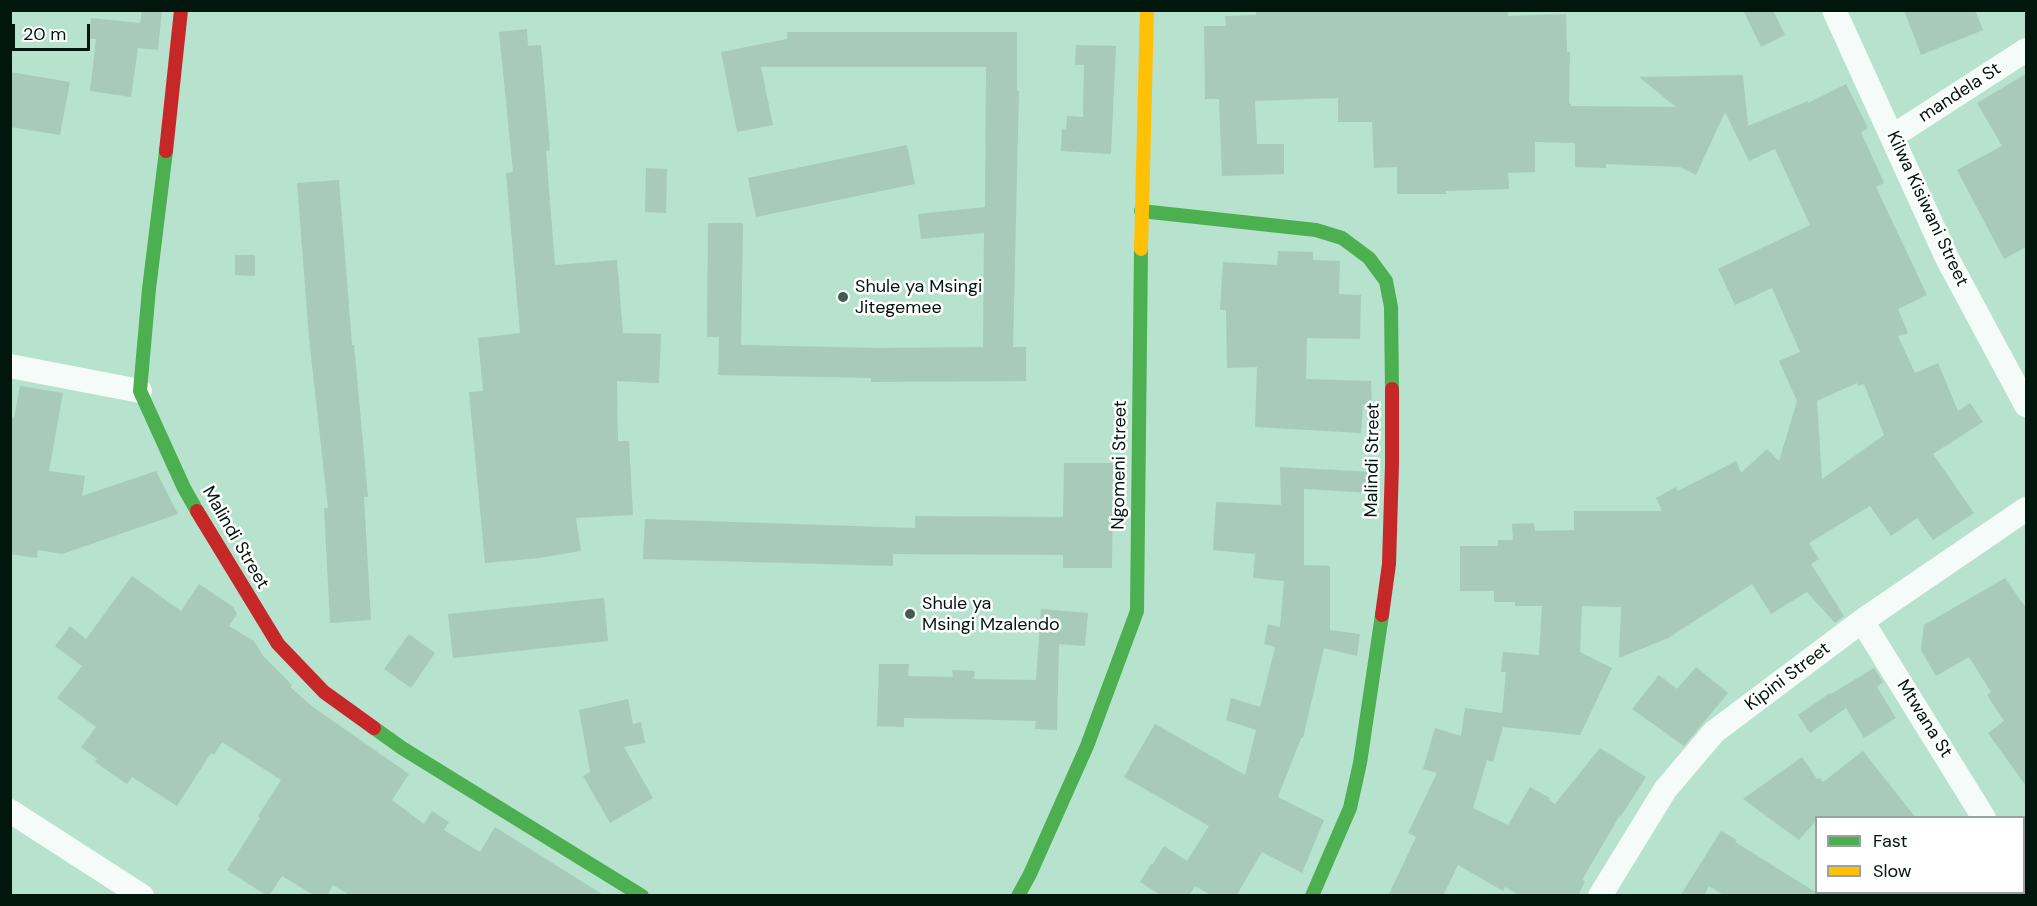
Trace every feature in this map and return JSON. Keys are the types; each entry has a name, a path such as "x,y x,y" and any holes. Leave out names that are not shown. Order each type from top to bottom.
{"street":[{"name":"Malindi Street","path":"181,10 158,225 148,289 140,391 184,488 278,644 324,692 402,748 642,896"},
{"name":"Ngomeni Street","path":"1018,896 1087,746 1137,611 1141,211 1147,10"},
{"name":"Kilwa Kisiwani Street","path":"1834,10 1947,258 2026,405"},
{"name":"mandela St","path":"1893,136 2026,50"},
{"name":"Malindi Street","path":"1141,211 1316,230 1342,238 1369,258 1386,281 1391,318 1392,465 1389,564 1360,763 1350,808 1312,896"},
{"path":"10,366 140,391"},
{"name":"Kipini Street","path":"1600,896 1665,790 1714,732 1862,621 2026,509"},
{"name":"Mtwana St","path":"1862,621 1983,816"},
{"path":"1962,816 1968,789"},
{"path":"10,812 142,896"}],"building":[{"path":"142,10 162,10 158,50 138,48 131,97 90,91 96,39 89,39 91,18 140,23"},
{"path":"1256,10 1508,10 1508,16 1566,14 1567,52 1570,52 1569,103 1571,106 1676,107 1639,77 1743,75 1748,126 1808,101 1808,103 1846,84 1868,128 1861,132 1884,183 1876,187 1927,295 1898,309 1908,333 1898,336 1915,373 1938,363 1958,411 1970,403 1983,422 1933,454 1974,513 1933,540 1917,518 1891,536 1870,506 1809,543 1819,559 1811,564 1844,616 1835,623 1807,592 1771,614 1752,584 1668,638 1619,658 1621,607 1582,606 1580,652 1612,668 1580,735 1503,727 1493,762 1487,760 1473,808 1508,825 1530,787 1550,798 1549,800 1555,804 1600,748 1646,777 1620,815 1582,880 1585,881 1578,896 1521,896 1505,887 1503,891 1458,865 1443,896 1388,896 1416,837 1408,833 1437,773 1423,769 1435,728 1461,736 1465,708 1502,713 1506,672 1501,672 1503,652 1539,655 1542,606 1515,606 1515,602 1494,602 1494,591 1460,591 1460,546 1498,546 1498,540 1513,540 1512,524 1534,523 1535,531 1574,530 1574,511 1662,511 1656,498 1676,487 1678,491 1736,461 1741,473 1767,449 1779,461 1797,401 1779,361 1800,352 1772,288 1735,305 1718,269 1810,225 1775,149 1749,161 1725,112 1696,175 1680,167 1606,164 1606,168 1575,167 1575,143 1535,142 1535,172 1508,173 1509,189 1446,191 1446,194 1397,194 1397,167 1374,168 1372,122 1338,122 1338,98 1255,101 1257,144 1284,144 1284,174 1222,176 1219,99 1205,99 1204,26 1226,26 1225,16 1256,15","holes":["1857,383 1858,386 1864,384 1884,435 1822,479 1817,401"]},
{"path":"1743,10 1773,10 1785,35 1761,47"},
{"path":"1904,10 1975,10 1983,30 1921,55"},
{"path":"527,29 528,46 541,45 550,150 546,151 555,265 617,260 623,333 661,334 659,383 617,381 618,441 629,441 633,515 576,518 581,551 485,563 469,392 483,391 478,338 520,333 506,173 513,172 499,32"},
{"path":"787,32 1017,32 1017,91 1019,91 1013,347 1026,347 1026,381 871,382 871,378 718,375 719,337 707,337 708,223 743,223 741,345 879,348 983,347 984,233 921,239 918,214 985,207 986,67 761,67 773,125 737,132 721,52 787,39"},
{"path":"1076,45 1116,46 1111,154 1061,151 1062,129 1066,130 1067,116 1083,117 1084,65 1075,65"},
{"path":"10,72 70,82 60,135 10,127"},
{"path":"2026,74 2026,247 2004,259 1957,170 2002,146 1977,103"},
{"path":"907,145 915,184 756,217 748,178"},
{"path":"646,168 667,169 666,213 645,212"},
{"path":"339,180 352,345 354,345 368,497 364,497 371,620 330,623 324,508 328,508 309,338 297,183"},
{"path":"1278,251 1313,252 1313,260 1340,261 1339,294 1361,295 1360,339 1307,338 1306,379 1371,381 1372,406 1363,405 1361,433 1255,427 1257,367 1227,368 1226,310 1220,310 1223,262 1277,265"},
{"path":"235,255 255,255 255,276 235,275"},
{"path":"20,386 63,393 49,471 85,476 82,496 156,471 178,514 62,554 38,550 37,558 10,554 10,417 14,418"},
{"path":"1064,463 1113,463 1112,568 1063,568 1063,555 893,554 893,566 643,559 645,519 915,528 915,516 1063,517"},
{"path":"1280,467 1373,472 1372,493 1304,489 1304,565 1330,566 1330,630 1360,634 1357,656 1324,648 1303,738 1301,738 1278,797 1324,820 1302,873 1262,852 1236,896 1212,896 1195,886 1189,896 1162,896 1140,882 1151,864 1164,846 1187,861 1209,826 1124,777 1155,724 1245,775 1256,730 1226,720 1231,698 1260,707 1275,647 1264,644 1268,624 1280,627 1284,581 1253,578 1255,554 1213,550 1216,502 1281,505"},
{"path":"132,576 181,611 199,584 233,607 237,614 229,626 254,641 264,657 292,685 290,687 313,707 409,774 392,800 424,824 432,811 449,822 444,830 480,852 495,827 605,896 351,896 333,885 327,896 315,896 282,876 267,896 227,870 281,780 222,742 214,755 211,753 177,806 132,777 127,784 95,762 97,759 81,747 96,727 57,698 82,666 55,646 70,626 86,639"},
{"path":"2005,578 2026,608 2026,786 1988,733 2004,721 1987,695 1991,692 1969,657 1936,676 1921,650 1924,625"},
{"path":"604,598 608,641 453,658 448,614"},
{"path":"1041,609 1088,613 1085,646 1059,644 1057,730 1035,729 1036,721 961,719 904,718 904,727 877,726 879,664 909,664 908,676 953,677 952,670 975,671 974,679 1036,680"},
{"path":"409,634 435,653 411,688 384,669"},
{"path":"1696,667 1728,693 1684,746 1632,709 1659,675 1677,689"},
{"path":"1874,668 1883,682 1877,687 1896,718 1864,738 1846,708 1810,733 1798,715 1830,693"},
{"path":"628,699 633,724 641,722 645,743 624,747 653,798 610,823 583,776 590,772 579,710"},
{"path":"1863,751 1914,816 1815,816 1815,822 1799,840 1743,799 1802,757 1817,779 1820,778 1823,782"},
{"path":"1721,831 1815,892 1815,894 1822,896 1725,896 1709,886 1704,896 1680,896"}],"traffic: fast":[{"path":"166,151 149,289 140,391 184,488 197,511"},
{"path":"1141,211 1316,230 1342,238 1369,258 1386,281 1391,307 1392,389"},
{"path":"1018,896 1087,746 1137,611 1141,249"},
{"path":"1312,896 1350,808 1360,763 1382,615"},
{"path":"374,728 402,748 642,896"}],"traffic: slow":[{"path":"1141,249 1147,10"}],"traffic: jam":[{"path":"166,151 181,10"},
{"path":"1382,615 1389,564 1392,389"},
{"path":"197,511 278,644 324,692 374,728"}],"place":[{"name":"Shule ya Msingi Jitegemee","path":"843,297"},
{"name":"Shule ya Msingi Mzalendo","path":"910,614"}]}
